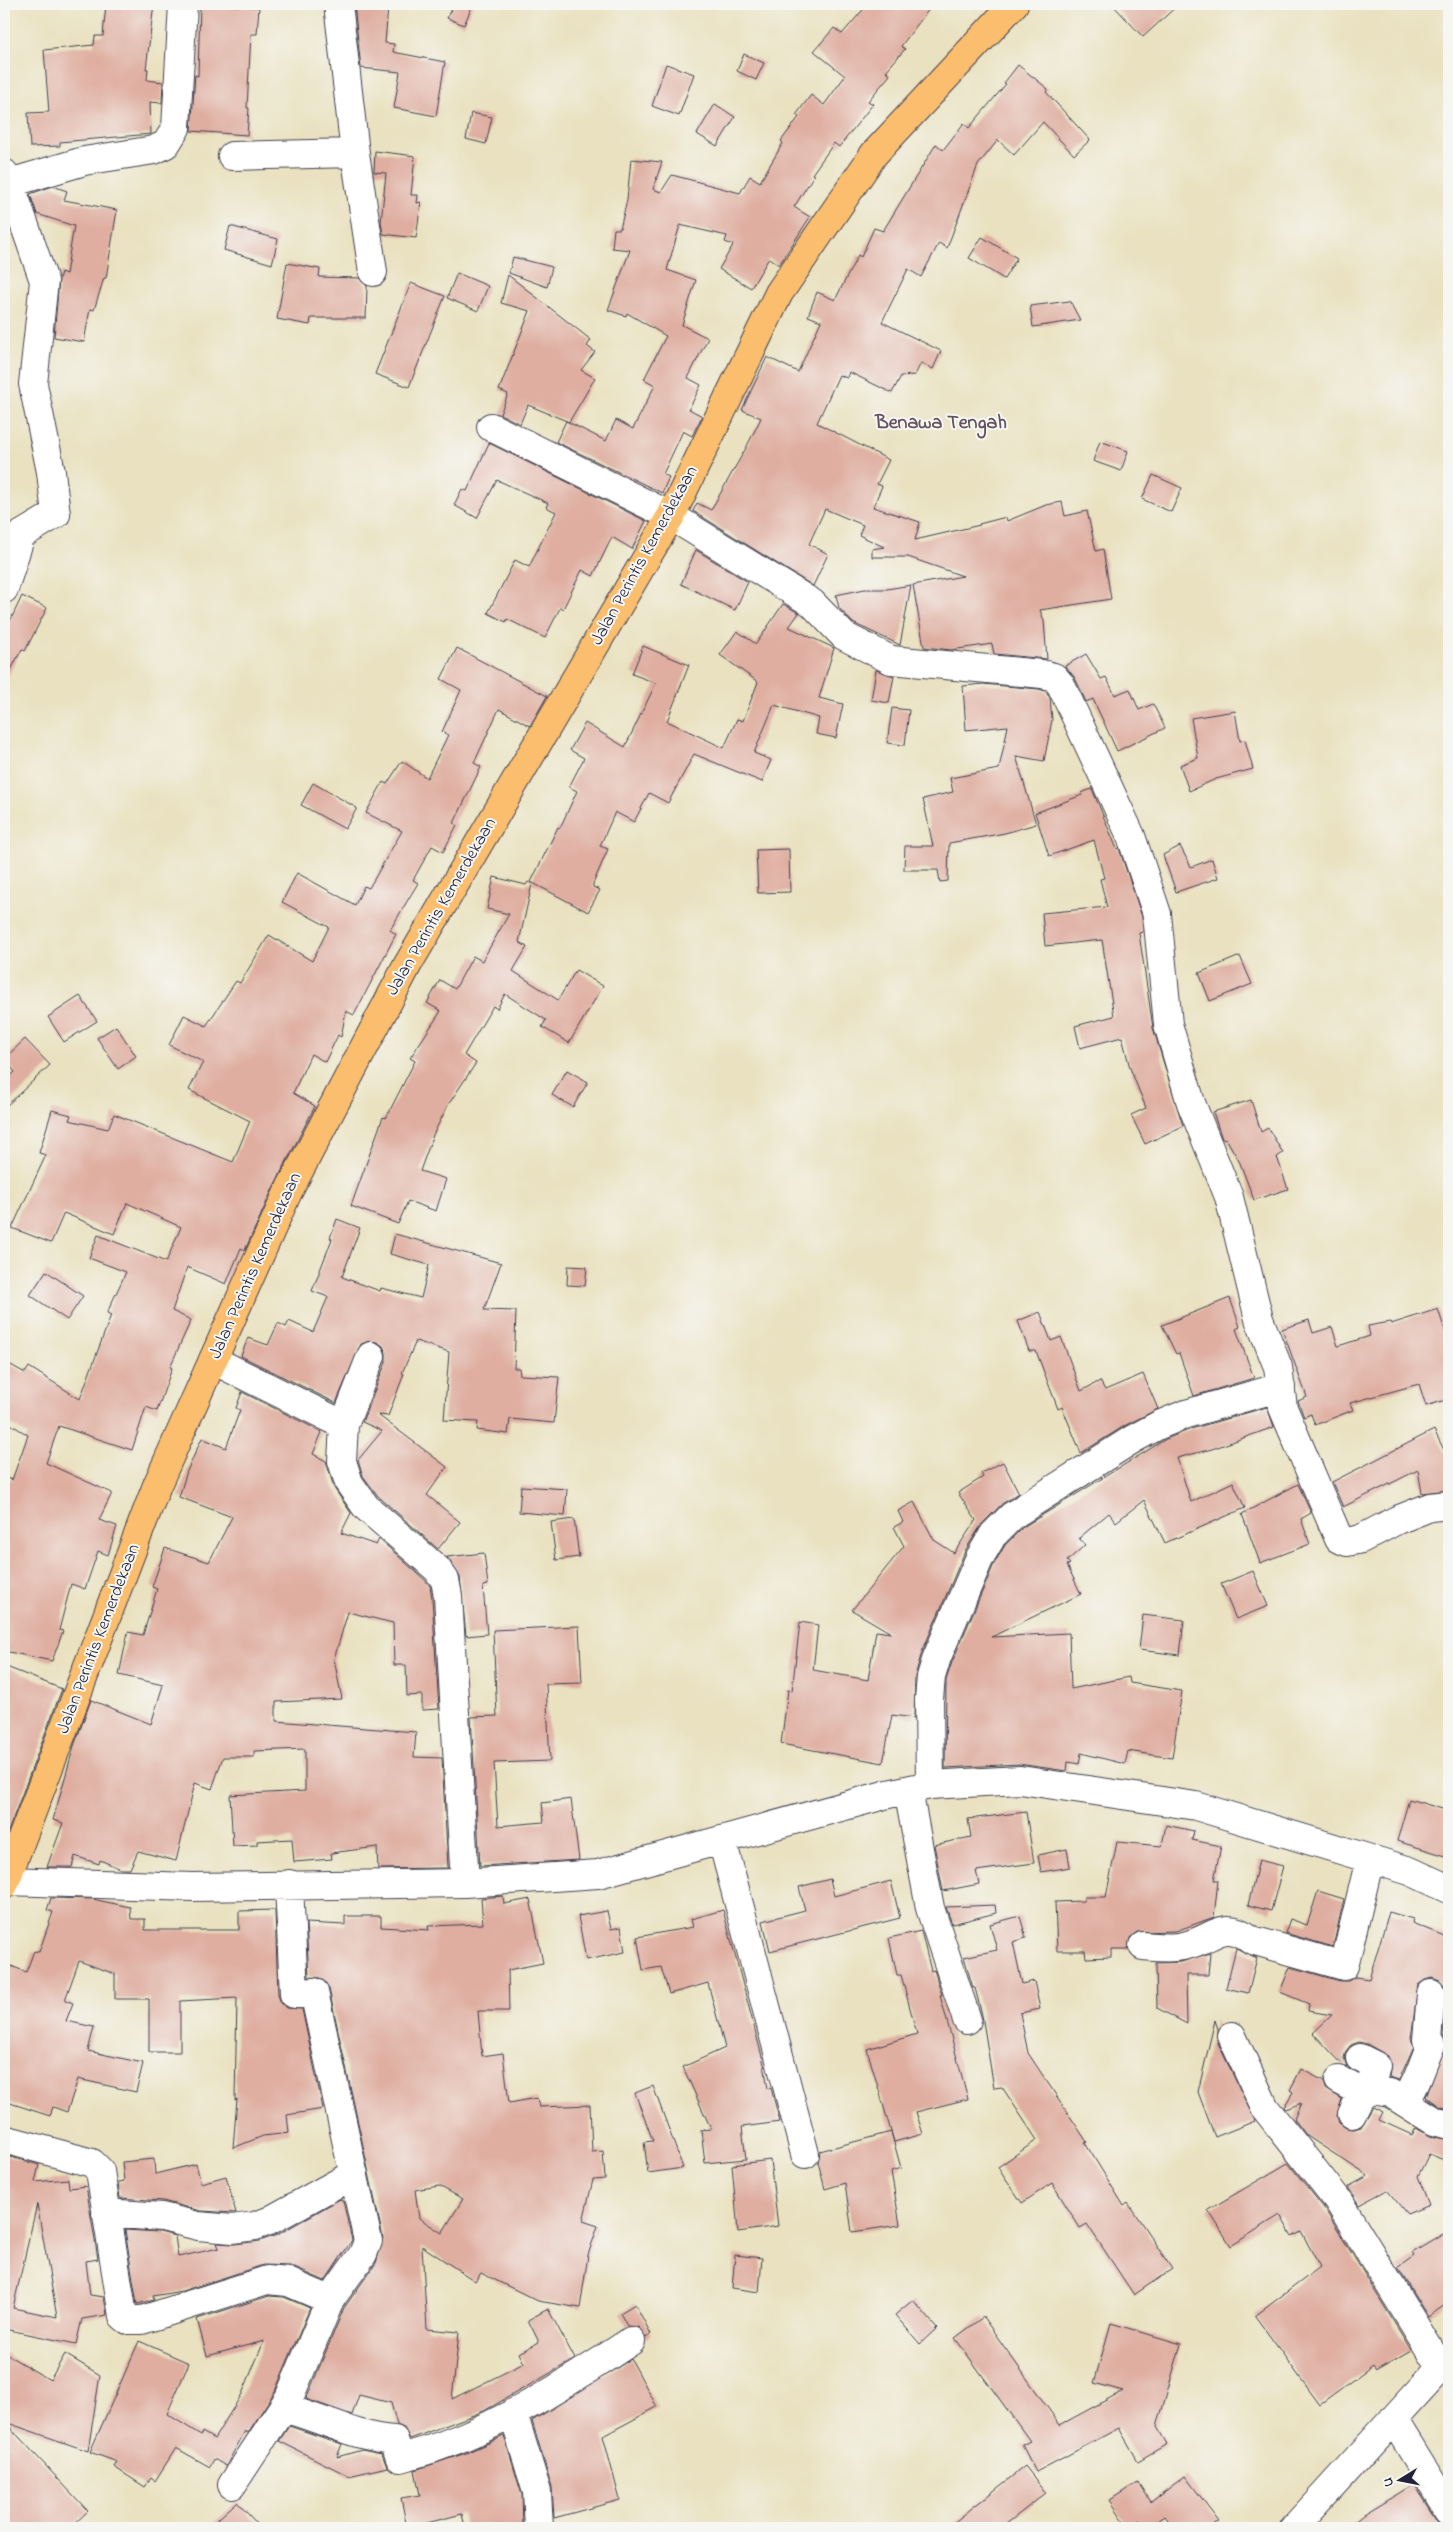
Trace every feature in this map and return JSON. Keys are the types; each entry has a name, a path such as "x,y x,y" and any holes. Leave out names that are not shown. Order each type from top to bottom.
{"main road":[{"name":"Jalan Perintis Kemerdekaan","path":"5,1883 10,1850 158,1485 288,1192 408,964 671,516 785,284 874,154 1014,4"}],"street":[{"path":"4,588 21,535 56,514 51,472 33,384 44,281 7,178 84,161 154,150 166,144 176,128 183,4"},
{"path":"338,4 355,153 373,272"},
{"path":"232,156 355,153"},
{"path":"491,427 671,516 812,603 844,636 891,660 1042,674 1054,677 1061,685 1131,836 1157,914 1168,1024 1191,1103 1229,1198 1259,1319 1278,1366 1283,1408 1340,1539 1347,1542 1361,1539 1397,1520 1430,1507 1449,1505"},
{"path":"371,1356 344,1425 342,1461 349,1483 366,1507 437,1569 445,1580 448,1596 465,1883"},
{"path":"213,1360 344,1425"},
{"path":"967,2020 930,1908 919,1788 931,1677 937,1657 980,1557 993,1535 1012,1515 1133,1439 1159,1425 1186,1414 1281,1387"},
{"path":"5,1883 193,1887 289,1884 465,1883 598,1874 919,1788 1020,1780 1196,1806 1410,1871 1449,1889"},
{"path":"722,1840 805,2154"},
{"path":"1143,1946 1182,1947 1204,1940 1223,1930 1240,1930 1252,1940 1344,1966 1370,1859"},
{"path":"232,2485 289,2398 330,2300 363,2254 368,2241 314,1992 294,1994 289,1884"},
{"path":"1404,2102 1413,2091 1420,2066 1432,2045 1427,2040 1431,1994"},
{"path":"1232,2036 1265,2108 1337,2198 1445,2363 1294,2528"},
{"path":"1351,2085 1371,2085 1376,2066 1360,2058"},
{"path":"1351,2085 1390,2093 1434,2121 1449,2125"},
{"path":"1351,2085 1352,2114"},
{"path":"4,2139 97,2166 100,2171 123,2316 128,2320 142,2320 266,2280 288,2282 330,2300"},
{"path":"106,2213 162,2217 198,2226 232,2229 255,2226 269,2221 354,2174"},
{"path":"283,2408 368,2437 394,2440 400,2458 425,2452 513,2413 565,2384 631,2341"},
{"path":"513,2413 537,2492 539,2528"},
{"path":"1393,2419 1449,2510"}],"building":[{"path":"106,4 154,4 146,69 148,69 147,80 163,82 162,103 150,102 151,134 60,142 60,146 30,147 28,113 49,112 44,50 94,45 95,36 103,36"},
{"path":"200,4 259,7 257,34 251,34 247,135 191,131 195,75 198,76"},
{"path":"354,4 388,7 385,43 394,44 393,52 445,62 436,116 394,108 400,72 361,68"},
{"path":"453,4 473,4 464,25 447,18"},
{"path":"868,4 933,4 901,46 905,49 886,71 890,75 868,101 873,104 839,147 834,143 812,174 814,175 794,207 810,217 779,265 769,258 751,288 719,269 733,245 725,242 727,236 680,225 667,270 696,280 682,325 708,338 688,378 701,385 689,409 702,416 692,436 683,431 663,474 669,477 662,493 556,442 566,421 606,441 616,420 633,429 655,385 644,379 666,336 627,313 626,316 608,310 630,250 612,248 614,229 620,229 627,200 631,159 662,162 653,189 661,192 672,175 740,193 750,176 760,182 783,143 781,141 799,117 796,115 811,95 824,105 845,76 814,51 834,28 842,34"},
{"path":"1112,4 1179,4 1143,37"},
{"path":"744,54 764,63 756,80 737,71"},
{"path":"666,64 694,74 679,116 652,106"},
{"path":"1018,65 1048,89 1046,92 1090,140 1074,155 1043,122 1014,155 998,140 978,165 947,248 939,243 921,277 908,269 882,322 941,351 933,369 921,363 915,375 901,376 892,393 849,372 847,378 839,375 817,423 889,460 877,484 882,486 873,507 920,522 915,540 1006,517 1007,521 1046,505 1062,502 1065,516 1087,511 1096,551 1103,549 1111,599 1040,610 1044,621 1047,659 994,654 992,644 951,650 924,647 913,585 963,576 908,557 872,557 872,549 884,547 859,535 863,525 825,509 809,544 828,554 813,586 693,511 697,503 711,510 761,418 742,410 767,357 798,372 821,321 808,316 817,292 835,300 858,255 861,257 874,228 883,231 936,144 943,150 964,123 969,128 1006,84 1004,83"},
{"path":"715,104 735,117 717,146 697,134"},
{"path":"471,113 492,117 486,144 466,139"},
{"path":"375,151 415,156 411,195 418,195 417,203 421,202 416,238 383,234 381,222 386,173 374,172"},
{"path":"53,186 67,191 64,200 117,210 106,278 104,278 94,310 90,309 84,342 54,337 59,279 61,272 66,274 74,226 37,214 30,194"},
{"path":"230,226 278,239 272,264 224,250"},
{"path":"982,237 1017,258 1004,279 969,258"},
{"path":"513,257 552,267 547,287 509,273"},
{"path":"287,263 320,269 319,277 359,278 367,286 366,318 311,318 310,325 277,319"},
{"path":"457,273 488,286 478,311 447,298"},
{"path":"508,275 591,340 587,346 595,352 581,370 595,378 569,422 528,405 520,424 500,414 508,394 499,390 530,311 501,303"},
{"path":"411,283 445,296 409,387 375,374"},
{"path":"1070,301 1080,320 1033,327 1030,306"},
{"path":"1100,441 1128,451 1121,471 1093,461"},
{"path":"489,443 646,521 632,549 612,537 593,576 582,570 563,609 560,608 545,638 507,619 506,622 488,613 515,560 529,567 556,512 546,507 548,503 497,480 477,518 454,505 462,489 467,491"},
{"path":"1153,475 1182,488 1171,512 1142,499"},
{"path":"696,550 748,582 735,610 681,584"},
{"path":"911,585 900,645 853,623 839,608 836,595 865,589 887,589"},
{"path":"22,596 47,608 25,651 22,649 4,683 4,634"},
{"path":"783,604 799,613 789,627 834,648 819,698 843,704 836,738 816,734 819,718 774,705 754,753 771,760 762,782 694,754 668,803 649,793 634,822 615,812 600,846 608,849 593,884 593,887 600,890 588,912 531,882 558,827 560,828 577,791 569,787 584,758 570,750 585,723 625,747 656,683 632,674 643,646 689,665 667,721 724,748 737,719 743,721 758,682 720,655 737,631 756,644"},
{"path":"457,648 547,696 530,726 499,709 474,763 481,767 454,823 457,825 443,852 432,846 413,880 418,883 390,930 396,934 354,1015 346,1011 341,1037 338,1035 325,1062 311,1054 293,1093 315,1106 274,1186 245,1250 241,1248 226,1284 187,1267 172,1311 191,1320 170,1367 172,1368 157,1411 146,1407 132,1450 59,1426 46,1463 112,1493 99,1520 117,1526 108,1555 98,1551 85,1589 71,1584 59,1630 63,1631 52,1661 4,1651 4,1477 12,1480 28,1435 4,1420 4,1361 25,1373 29,1367 80,1399 111,1315 107,1313 126,1272 89,1258 98,1235 166,1262 181,1227 127,1203 114,1234 64,1213 51,1243 12,1228 46,1155 39,1153 52,1110 71,1115 69,1120 108,1129 114,1114 233,1162 250,1121 189,1090 203,1062 169,1045 184,1015 206,1026 236,981 240,983 269,935 312,961 329,927 282,902 297,873 355,905 364,886 369,888 402,831 366,813 383,782 387,784 402,761 427,778 448,735 442,732 461,690 441,679"},
{"path":"1086,654 1101,679 1106,677 1115,695 1130,689 1139,710 1153,704 1165,728 1117,751 1093,699 1086,702 1075,678 1065,666"},
{"path":"876,670 894,676 889,703 871,700"},
{"path":"983,684 1039,689 1045,691 1050,698 1052,720 1044,761 1016,756 1036,824 1005,833 949,843 948,881 940,882 938,870 904,870 905,846 933,846 923,799 953,792 950,778 999,769 1008,726 966,730 963,686"},
{"path":"892,708 909,710 905,745 887,743"},
{"path":"1235,711 1240,741 1245,740 1253,769 1216,779 1189,791 1180,765 1198,758 1191,718"},
{"path":"313,783 357,808 345,829 301,805"},
{"path":"1092,789 1117,849 1119,848 1142,917 1143,932 1139,933 1153,1028 1183,1126 1145,1144 1131,1115 1146,1108 1130,1068 1122,1037 1080,1048 1075,1026 1114,1016 1102,940 1045,946 1042,913 1107,907 1100,879 1104,878 1094,840 1049,856 1035,813 1082,795 1081,793"},
{"path":"1180,846 1191,867 1212,859 1218,878 1176,892 1163,855"},
{"path":"789,849 790,892 758,893 756,850"},
{"path":"494,877 526,885 528,882 532,884 519,942 527,947 513,971 558,1000 576,970 603,986 569,1043 542,1027 546,1020 505,994 497,1009 493,1006 464,1055 476,1063 448,1105 433,1135 420,1171 446,1179 436,1211 408,1201 398,1224 351,1206 383,1117 386,1118 415,1061 410,1058 441,1011 427,1003 440,980 455,989 473,956 482,961 509,914 487,909"},
{"path":"1240,956 1252,984 1210,1001 1199,973"},
{"path":"80,996 97,1021 64,1042 48,1017"},
{"path":"116,1026 136,1056 118,1069 97,1038"},
{"path":"25,1039 50,1065 4,1108 4,1082 15,1072 4,1059"},
{"path":"567,1070 588,1082 573,1107 552,1095"},
{"path":"1251,1100 1261,1132 1268,1128 1283,1153 1277,1157 1288,1189 1254,1200 1240,1163 1226,1138 1222,1139 1213,1112"},
{"path":"337,1219 360,1228 342,1277 380,1291 381,1288 421,1298 429,1265 390,1254 395,1234 501,1263 484,1310 516,1311 514,1368 519,1368 520,1375 559,1377 554,1423 510,1419 508,1434 477,1430 478,1422 444,1420 449,1352 416,1341 402,1373 404,1374 388,1416 378,1415 447,1467 427,1495 460,1522 438,1549 378,1496 363,1476 358,1460 382,1431 362,1422 386,1362 386,1353 383,1346 377,1342 369,1341 361,1344 336,1403 241,1356 248,1338 268,1345 278,1323 286,1327 289,1321 313,1332 328,1297 312,1291 332,1239 330,1238"},
{"path":"568,1266 587,1267 585,1286 567,1285"},
{"path":"46,1271 83,1296 67,1320 30,1295"},
{"path":"1230,1298 1240,1327 1236,1329 1254,1378 1194,1396 1179,1353 1176,1354 1162,1325"},
{"path":"1438,1309 1449,1343 1449,1399 1426,1406 1419,1384 1350,1403 1353,1410 1315,1425 1311,1414 1304,1417 1298,1401 1307,1397 1282,1329 1309,1320 1313,1333 1332,1327 1338,1346 1370,1336 1368,1326 1390,1322 1391,1324"},
{"path":"1040,1312 1051,1341 1061,1337 1081,1391 1100,1381 1105,1390 1143,1374 1158,1409 1126,1425 1081,1453 1062,1407 1058,1409 1036,1351 1029,1351 1018,1321"},
{"path":"242,1392 322,1432 313,1454 326,1461 334,1488 351,1513 341,1533 376,1545 379,1539 425,1580 430,1586 432,1598 439,1709 422,1710 422,1695 407,1696 406,1665 394,1665 393,1623 348,1612 334,1659 342,1699 276,1702 276,1721 416,1732 414,1757 442,1758 448,1868 378,1869 377,1847 331,1853 332,1859 294,1862 292,1839 257,1841 257,1845 233,1846 230,1795 305,1791 305,1749 254,1751 254,1757 223,1757 212,1789 195,1783 176,1861 138,1851 130,1869 121,1869 100,1860 99,1864 75,1856 72,1867 47,1867 63,1823 53,1820 74,1746 91,1700 151,1724 163,1685 119,1675 128,1632 143,1635 157,1589 152,1587 165,1548 209,1562 232,1517 179,1497 187,1471 202,1438 226,1448 240,1410 236,1408"},
{"path":"1267,1407 1274,1427 1212,1449 1177,1458 1191,1502 1233,1482 1245,1508 1165,1543 1144,1500 1116,1522 1109,1513 1079,1538 1085,1545 1067,1561 1070,1564 1067,1565 1081,1594 991,1637 1069,1633 1071,1689 1129,1677 1130,1683 1182,1691 1172,1758 1128,1751 1125,1764 1081,1753 1079,1764 1068,1762 1067,1771 1019,1764 945,1768 946,1680 994,1564 1005,1545 1023,1527 1166,1439 1191,1429"},
{"path":"1434,1430 1449,1460 1449,1490 1422,1493 1418,1470 1343,1507 1332,1482"},
{"path":"1003,1462 1019,1493 1002,1504 982,1524 966,1549 922,1652 915,1676 914,1718 892,1715 883,1763 781,1744 788,1690 792,1691 800,1622 818,1625 813,1670 868,1680 876,1631 891,1633 852,1610 904,1546 894,1527 903,1522 898,1511 914,1502 934,1540 954,1553 976,1520 958,1493 983,1477 981,1473"},
{"path":"1298,1484 1311,1513 1301,1519 1310,1544 1260,1563 1242,1514"},
{"path":"521,1486 567,1489 565,1516 519,1512"},
{"path":"574,1519 579,1557 556,1560 551,1522"},
{"path":"484,1553 488,1585 483,1586 487,1634 466,1636 460,1577 447,1557"},
{"path":"1253,1571 1268,1606 1236,1619 1221,1584"},
{"path":"1143,1615 1184,1620 1180,1655 1139,1650"},
{"path":"579,1626 582,1683 546,1684 550,1761 494,1763 498,1826 544,1822 542,1803 571,1799 579,1860 480,1866 471,1717 497,1716 493,1630"},
{"path":"4,1666 62,1689 4,1842"},
{"path":"1409,1799 1449,1811 1449,1857 1397,1841"},
{"path":"1026,1812 1034,1863 976,1871 979,1884 943,1891 934,1845 971,1837 968,1819"},
{"path":"1166,1825 1194,1831 1192,1840 1221,1846 1214,1880 1218,1880 1214,1917 1176,1931 1137,1932 1130,1938 1128,1949 1111,1949 1111,1957 1086,1958 1085,1951 1057,1951 1055,1902 1084,1901 1084,1897 1106,1897 1117,1842 1162,1846"},
{"path":"1067,1849 1070,1867 1041,1872 1038,1855"},
{"path":"1259,1860 1283,1866 1271,1911 1248,1905"},
{"path":"830,1879 834,1896 891,1881 900,1918 770,1951 763,1921 805,1910 799,1887"},
{"path":"1318,1891 1344,1899 1333,1947 1285,1933 1290,1919 1307,1925"},
{"path":"503,1896 504,1904 530,1899 543,1963 508,1970 509,2011 478,2011 482,2056 503,2053 509,2103 537,2098 539,2107 590,2105 592,2152 603,2151 605,2179 593,2180 583,2221 598,2226 588,2255 580,2308 538,2301 481,2273 475,2281 422,2246 427,2329 459,2332 452,2399 524,2363 519,2353 539,2342 528,2320 548,2309 575,2359 484,2411 410,2439 404,2428 397,2425 391,2403 359,2395 352,2415 306,2399 344,2308 376,2263 383,2238 329,1989 320,1978 309,1977 306,1923 345,1925 345,1916 381,1916 381,1927 429,1930 428,1926 483,1924 481,1898","holes":["439,2186 463,2199 442,2233 419,2218 415,2190"]},
{"path":"51,1898 92,1899 130,1907 131,1919 145,1919 145,1930 239,1930 239,1911 275,1910 278,1995 281,2003 287,2008 302,2009 323,2109 287,2115 289,2133 263,2136 233,2148 237,2099 235,2100 237,1998 180,2001 180,2052 149,2052 149,1999 115,1999 115,1974 79,1961 65,2000 73,2003 66,2021 94,2027 88,2051 143,2063 136,2092 78,2079 67,2112 53,2107 50,2116 4,2101 4,1963 26,1972 34,1951 39,1952 53,1912 47,1910"},
{"path":"995,1905 996,1913 952,1924 946,1907"},
{"path":"723,1910 764,2064 768,2089 771,2088 780,2122 742,2127 746,2159 705,2163 701,2130 711,2129 683,2067 725,2048 708,1983 669,1994 661,1967 643,1970 637,1937 693,1927 691,1919"},
{"path":"607,1911 611,1929 621,1927 625,1952 586,1960 578,1916"},
{"path":"1389,1912 1413,1919 1412,1923 1449,1938 1449,2109 1440,2107 1426,2097 1446,2044 1443,2035 1447,1995 1445,1987 1440,1981 1432,1978 1418,1985 1411,2039 1414,2046 1399,2080 1389,2077 1391,2063 1388,2056 1367,2044 1359,2042 1351,2045 1346,2051 1344,2058 1347,2067 1343,2065 1313,2033 1332,2015 1308,2011 1309,2004 1280,1992 1290,1967 1340,1981 1348,1981 1355,1977 1369,1979"},
{"path":"1020,1916 1026,1938 1013,1942 1022,1984 1034,1981 1040,2009 1020,2013 1028,2053 1087,2142 1085,2143 1124,2206 1128,2203 1172,2269 1134,2295 1087,2224 1080,2228 1052,2183 1022,2203 998,2167 1037,2140 1002,2087 994,2088 982,2015 964,1957 997,1950 990,1924"},
{"path":"921,1931 931,1971 934,1970 942,1995 940,1995 968,2099 916,2112 923,2134 894,2142 867,2049 917,2034 901,1975 897,1975 889,1938"},
{"path":"1236,1948 1257,1958 1248,1993 1226,1988"},
{"path":"1210,1953 1208,1975 1186,1975 1187,2024 1157,2008 1156,1963 1181,1962"},
{"path":"1215,2020 1218,2029 1218,2043 1255,2121 1215,2137 1198,2092"},
{"path":"1301,2069 1324,2081 1326,2089 1342,2099 1337,2116 1339,2123 1346,2128 1354,2129 1361,2127 1373,2107 1383,2112 1379,2120 1412,2135 1416,2128 1430,2136 1449,2140 1449,2162 1429,2154 1418,2176 1429,2205 1407,2214 1387,2190 1359,2205 1348,2187 1368,2176 1307,2136 1294,2119 1301,2103 1286,2109 1284,2107 1293,2092 1290,2090"},
{"path":"653,2086 683,2168 648,2173 644,2142 653,2141 635,2093"},
{"path":"891,2132 901,2168 891,2171 900,2225 852,2232 845,2183 825,2189 818,2162 820,2151"},
{"path":"4,2155 39,2165 35,2182 68,2179 69,2188 86,2186 98,2259 86,2261 90,2295 104,2297 107,2315 82,2319 76,2344 4,2329","holes":["37,2204 57,2317 13,2308"]},
{"path":"154,2159 155,2174 196,2164 201,2183 226,2176 236,2213 201,2211 163,2201 120,2198 118,2182 124,2181 122,2162"},
{"path":"770,2160 778,2226 738,2232 732,2165"},
{"path":"1288,2163 1324,2208 1411,2350 1376,2370 1373,2366 1320,2405 1255,2316 1320,2267 1301,2231 1292,2236 1280,2215 1231,2246 1208,2210"},
{"path":"340,2199 343,2201 352,2240 325,2281 290,2266 263,2265 182,2291 153,2296 154,2300 137,2304 125,2230 160,2232 175,2236 178,2257 219,2248 217,2243 234,2244 260,2241 277,2235"},
{"path":"1443,2235 1449,2246 1449,2302 1428,2317 1398,2268 1415,2256 1413,2253"},
{"path":"735,2255 762,2258 759,2292 732,2288"},
{"path":"269,2296 284,2297 310,2308 275,2391 248,2433 245,2431 226,2466 214,2459 210,2467 176,2448 155,2481 151,2478 145,2487 114,2467 117,2462 90,2452 139,2341 189,2363 167,2414 201,2435 202,2432 214,2439 242,2394 264,2341 207,2356 197,2319"},
{"path":"913,2300 937,2328 920,2344 895,2315"},
{"path":"635,2304 651,2334 646,2338 638,2327 627,2326 620,2313"},
{"path":"983,2317 1060,2425 1123,2391 1094,2383 1111,2323 1181,2344 1157,2427 1167,2444 1138,2461 1119,2428 1036,2472 1022,2445 1030,2441 955,2338"},
{"path":"4,2353 50,2380 65,2354 100,2375 88,2451 5,2422 88,2511 70,2528 12,2528 4,2521"},
{"path":"631,2359 657,2407 603,2436 620,2500 554,2518 552,2488 532,2421"},
{"path":"289,2426 342,2444 337,2457 362,2450 382,2454 387,2467 349,2476 279,2441"},
{"path":"504,2436 522,2495 523,2528 465,2528 462,2514 407,2528 401,2498 420,2495 415,2470 466,2453"},
{"path":"1025,2466 1046,2493 1001,2528 947,2528"},
{"path":"1185,2476 1219,2521 1209,2528 1174,2528 1165,2516 1148,2528 1140,2520 1128,2527 1110,2500 1138,2482 1151,2502"},
{"path":"1414,2484 1436,2518 1442,2524 1449,2526 1449,2528 1347,2528 1363,2515"},
{"path":"237,2502 261,2528 208,2528"}],"district":[{"name":"Benawa Tengah","path":"941,423"}]}
